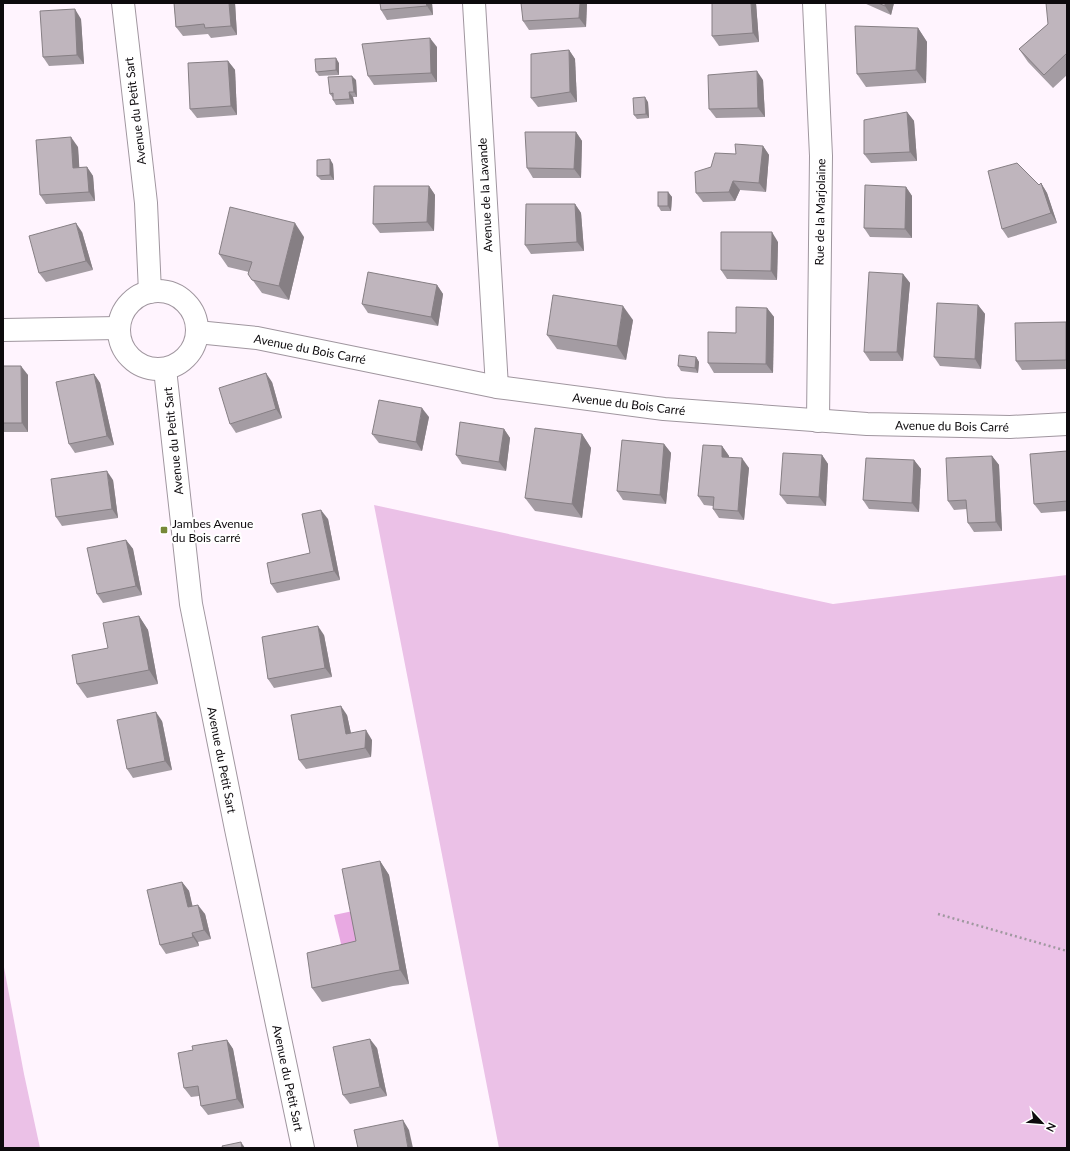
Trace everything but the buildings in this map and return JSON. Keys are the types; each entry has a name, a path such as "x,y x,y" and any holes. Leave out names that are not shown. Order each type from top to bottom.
{"street":[{"name":"Avenue du Petit Sart","path":"123,3 146,203 150,292"},
{"name":"Avenue de la Lavande","path":"474,3 496,387"},
{"name":"Rue de la Marjolaine","path":"814,3 821,156 818,421"},
{"path":"150,292 173,294 191,309 197,332 192,349 181,362 165,369 142,367 124,351 118,328 123,312 134,299 150,292"},
{"path":"3,330 118,328"},
{"name":"Avenue du Bois Carré","path":"197,332 257,338 496,387 664,409 867,424 1010,427 1067,424"},
{"name":"Avenue du Petit Sart","path":"165,369 191,604 236,829 303,1148"}],"path":[{"path":"938,914 1067,950"}],"shaded area":[{"path":"374,505 833,604 1067,575 1067,1148 499,1148"},
{"path":"353,911 362,952 344,956 334,915"},
{"path":"3,962 24,1074 40,1148 3,1148"}],"place":[{"name":"Jambes Avenue du Bois carré","path":"164,530"}]}
